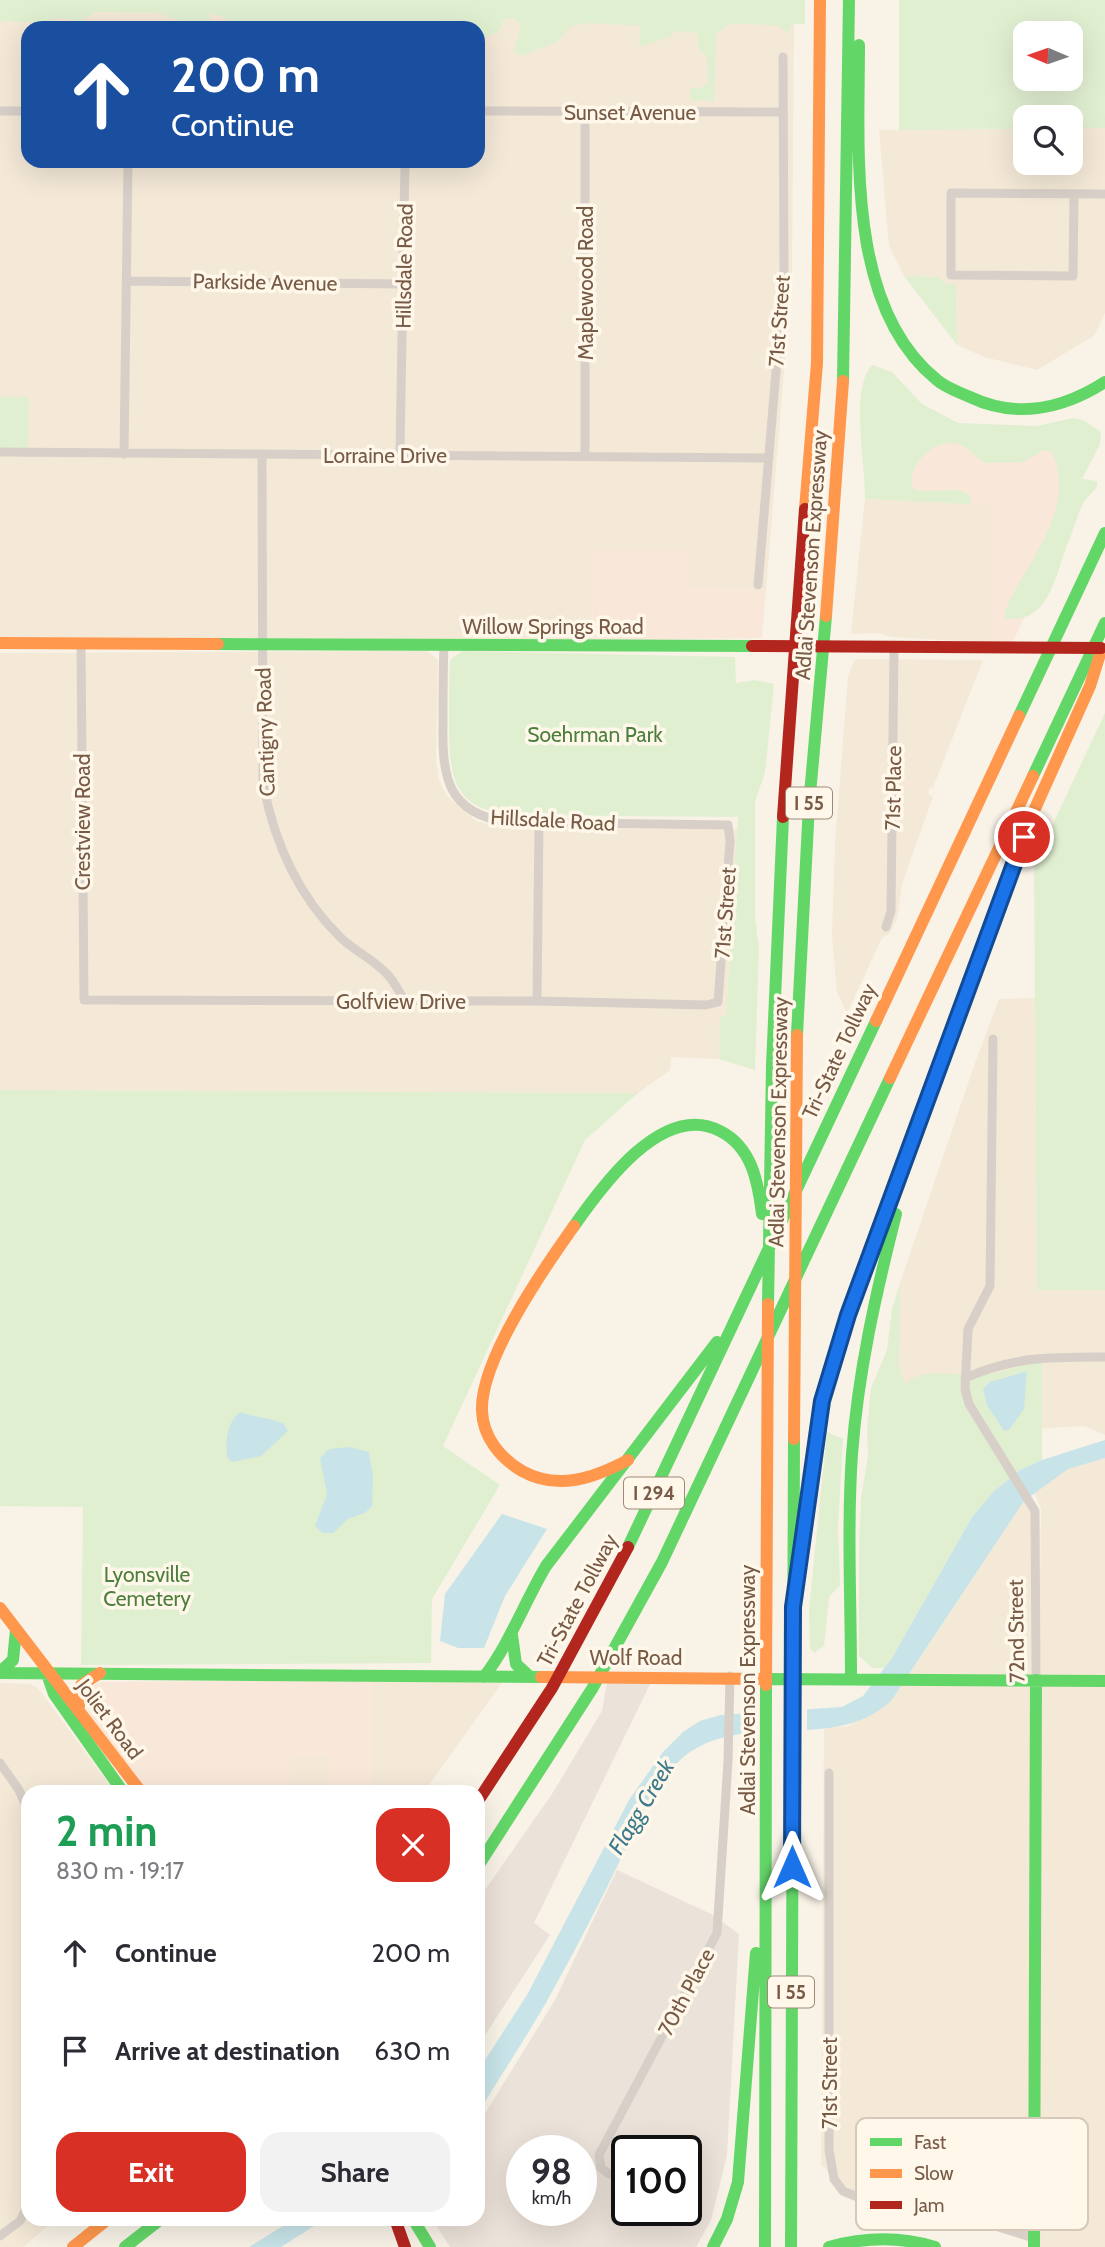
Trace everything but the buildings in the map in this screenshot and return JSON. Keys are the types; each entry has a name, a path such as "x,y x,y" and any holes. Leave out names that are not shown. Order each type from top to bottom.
{"main road":[{"name":"Adlai Stevenson Expressway","path":"765,2247 765,1633 776,908 817,363 820,0"},
{"name":"Adlai Stevenson Expressway","path":"791,2247 795,1083 809,805 835,519 846,319 849,0"},
{"path":"859,0 862,216 877,288 902,341 937,380 975,402 999,408 1046,409 1086,394 1105,382"},
{"name":"Tri-State Tollway","path":"485,1790 552,1688 652,1498 1105,533"},
{"name":"I 294","path":"485,1855 592,1689 662,1562 1105,623"},
{"path":"793,1607 822,1401 848,1315 915,1140 1033,813 1090,686 1105,637"},
{"name":"Willow Springs Road","path":"0,643 1105,648"},
{"path":"628,1460 594,1478 561,1483 532,1478 506,1461 492,1446 485,1430 482,1404 495,1362 542,1274 595,1200 650,1140 671,1129 694,1124 718,1129 740,1144 752,1164 760,1193 769,1298"},
{"path":"851,1677 849,1519 855,1424 871,1318 915,1140"},
{"path":"484,1677 505,1651 525,1601 546,1566 734,1320"},
{"name":"Joliet Road","path":"0,1608 47,1672 79,1706 136,1785"},
{"path":"0,1673 12,1664 15,1657 16,1630"},
{"path":"512,1633 516,1664 530,1677"},
{"name":"Joliet Road","path":"47,1672 54,1694 118,1785"},
{"name":"Wolf Road","path":"0,1673 730,1676 1105,1681"},
{"path":"79,1706 81,1685 100,1673"},
{"name":"72nd Street","path":"1034,2118 1036,1680"},
{"path":"713,2247 733,2200 741,2157 766,1783"},
{"path":"73,2247 99,2226"},
{"path":"125,2247 152,2226"},
{"path":"398,2226 405,2247"},
{"path":"417,2226 430,2247"},
{"path":"428,2226 440,2247"},
{"path":"830,2247 888,2237 918,2241 935,2247"}],"street":[{"name":"71st Street","path":"758,585 783,275 783,57"},
{"path":"0,111 21,111"},
{"name":"Sunset Avenue","path":"485,111 782,112"},
{"name":"Maplewood Road","path":"585,112 585,454"},
{"path":"124,454 128,168"},
{"name":"Hillsdale Road","path":"400,454 405,168"},
{"path":"1074,194 1073,276 951,275 951,194 1074,194 1105,194"},
{"name":"Parkside Avenue","path":"127,281 403,284"},
{"name":"Lorraine Drive","path":"0,452 262,456 585,454 769,458"},
{"name":"Cantigny Road","path":"262,456 263,783 271,822 288,867 312,905 342,938 388,975 405,1001"},
{"name":"Crestview Road","path":"81,644 84,1000"},
{"name":"Hillsdale Road","path":"444,645 443,762 453,795 480,816 508,822 728,825"},
{"name":"71st Place","path":"886,927 891,911 894,648"},
{"path":"537,1001 539,823"},
{"name":"71st Street","path":"718,1002 729,854 728,825"},
{"name":"Golfview Drive","path":"84,1000 537,1001 706,1005 718,1002"},
{"name":"72nd Street","path":"993,1039 990,1286 968,1329 965,1378 969,1404 1035,1511 1036,1680"},
{"path":"965,1378 1029,1357 1105,1357"},
{"name":"70th Place","path":"611,2174 601,2168 599,2155 717,1933 728,1760 730,1676"},
{"path":"0,1763 21,1795"},
{"name":"71st Street","path":"829,1773 828,2150 834,2179 843,2192 856,2197"},
{"path":"0,2236 21,2219"},
{"name":"71st Street","path":"999,2230 1034,2242"}],"shaded area":[{"path":"0,10 794,24 792,272 766,590 687,588 687,551 593,550 592,640 0,637"},
{"path":"1083,128 1105,128 1105,313 1095,335 1037,370 984,357 957,345 956,284 944,284 939,277 904,276 889,246 879,130 1013,129 1013,175 1083,175"},
{"path":"911,428 1073,438 1075,475 1085,484 1012,644 990,643 990,504 907,501"},
{"path":"865,499 990,504 990,643 891,637 879,633 851,634"},
{"path":"593,550 687,550 687,588 766,590 762,638 592,640"},
{"path":"427,651 437,659 438,664 436,761 439,780 447,796 476,821 505,828 738,829 726,1016 720,1017 719,1059 671,1057 670,1070 638,1093 0,1090 0,653"},
{"path":"855,659 983,660 933,788 930,787 928,794 933,797 902,884 897,919 890,933 882,938 847,1013 837,992 832,937 835,844 848,676"},
{"path":"1035,998 1037,1289 1105,1290 1105,1435 1084,1426 902,1437 896,1379 900,1283 999,999"},
{"path":"1105,1445 1105,1675 1039,1675 1041,1508 1031,1486"},
{"path":"1024,1501 1031,1511 1031,1675 909,1674"},
{"path":"371,1680 503,1681 429,1785 372,1785"},
{"path":"371,1680 372,1785 329,1785 329,1756 290,1756 289,1785 141,1785 90,1714 82,1694 89,1686 103,1682"},
{"path":"905,1681 1105,1683 1105,2247 1038,2247 1038,2242 1004,2230 1088,2230 1088,2118 856,2118 856,2193 843,2186 821,2164 824,1728 849,1726"},
{"path":"607,1682 651,1682 534,1923 550,1935 485,2035 485,1890 552,1794 602,1711"},
{"path":"0,1683 30,1684 38,1688 110,1785 21,1785 21,2226 48,2226 23,2247 0,2247"},
{"path":"289,1756 329,1756 329,1785 289,1785"},
{"path":"617,1870 711,1914 739,1934 727,2155 711,2220 696,2247 450,2247 436,2226 485,2226 485,2114 555,2000"}],"green space":[{"path":"0,0 805,0 805,24 792,24 789,34 779,26 732,23 716,34 714,101 690,100 690,88 700,88 708,83 707,59 699,48 697,33 675,31 670,37 639,47 640,26 590,23 571,26 558,41 523,56 514,52 521,25 515,19 504,19 499,32 485,37 485,21 230,21 210,14 210,21 180,21 158,13 96,12 81,21 60,18 50,21 0,21"},
{"path":"899,0 1105,0 1105,128 1083,128 1083,105 1013,105 1013,129 899,130"},
{"path":"904,276 940,277 944,284 956,283 957,345"},
{"path":"872,365 892,372 922,404 958,423 1037,426 1073,418 1083,420 1101,432 1100,444 1082,479 1097,481 1097,486 1082,506 1050,592 1043,604 1033,613 1021,618 1005,618 1004,613 1046,536 1054,515 1058,474 1052,452 1044,450 1023,462 985,463 962,445 941,445 932,449 918,462 912,479 913,488 958,491 971,497 970,504 865,499 860,409 865,377"},
{"path":"0,397 29,397 28,449 0,449"},
{"name":"Soehrman Park","path":"462,651 735,657 736,683 755,680 774,684 765,773 755,801 755,915 759,949 755,1070 719,1059 720,1016 726,1016 738,817 517,815 496,812 468,800 454,777 449,745 450,660"},
{"path":"1105,713 1105,1290 1037,1290 1034,864"},
{"name":"Lyonsville Cemetery","path":"0,1090 638,1093 585,1140 443,1446 500,1485 432,1599 431,1663 81,1665 83,1507 0,1506"},
{"path":"900,1283 899,1366 905,1384 914,1378 934,1373 979,1375 1042,1363 1042,1460 1020,1470 994,1491 972,1517 892,1658 884,1668 872,1668 859,1656 861,1499 868,1455 867,1428 871,1388 887,1350 892,1309"},
{"path":"827,1432 843,1439 838,1526 840,1585 829,1597 824,1646 814,1653 810,1648 809,1609"}],"water":[{"path":"1027,1371 1024,1409 1009,1430 1004,1431 987,1405 983,1389 990,1382"},
{"path":"241,1412 284,1424 288,1431 261,1456 233,1462 228,1459 226,1446 230,1426"},
{"name":"Flagg Creek","path":"1105,1440 1105,1458 1068,1469 1024,1501 891,1701 869,1716 845,1725 739,1734 714,1740 690,1752 678,1762 646,1808 553,1990 485,2102 485,2060 527,1995 629,1800 663,1752 683,1732 700,1721 721,1715 842,1707 863,1696 892,1658 972,1517 994,1491 1020,1470 1042,1460"},
{"path":"350,1447 369,1452 373,1476 372,1506 365,1513 348,1519 333,1533 322,1533 315,1526 327,1494 320,1458 329,1449"},
{"path":"502,1514 547,1529 505,1596 484,1648 458,1648 440,1641 445,1594"},
{"path":"283,2226 314,2226 281,2247 249,2247"}],"pier":[{"path":"807,1706 807,1733 750,1738 751,1710"}],"traffic: fast":[{"path":"843,381 849,0"},
{"path":"859,45 858,131 864,224 872,270 886,312 908,349 944,385 987,404 1005,408 1039,408 1056,404 1073,399 1105,382"},
{"path":"1019,716 1105,533"},
{"path":"797,1035 809,805 826,616"},
{"path":"1033,776 1105,623"},
{"path":"218,644 752,646"},
{"path":"768,1304 772,1066 783,817"},
{"path":"802,1535 822,1401 847,1315 993,922"},
{"path":"628,1547 876,1021"},
{"path":"485,1855 592,1689 662,1562 890,1078"},
{"path":"574,1226 617,1170 636,1152 656,1137 677,1128 699,1125 720,1131 740,1146 752,1166 762,1214"},
{"path":"851,1677 850,1510 855,1423 869,1333 896,1214"},
{"path":"484,1677 502,1651 546,1566 717,1342"},
{"path":"791,2247 794,1439"},
{"path":"0,1672 13,1660 16,1630"},
{"path":"512,1635 516,1664 530,1677"},
{"path":"0,1673 541,1677"},
{"path":"47,1674 54,1694 118,1785"},
{"path":"764,1679 1105,1681"},
{"path":"1034,2118 1036,1680"},
{"path":"765,2247 766,1685"},
{"path":"713,2247 727,2219 738,2182 756,1953"},
{"path":"125,2247 152,2226"},
{"path":"417,2226 430,2247"},
{"path":"1034,2230 1034,2247"},
{"path":"829,2247 882,2239 935,2247"}],"traffic: slow":[{"path":"805,509 817,363 820,0"},
{"path":"826,616 843,381"},
{"path":"0,643 218,644"},
{"path":"993,922 1033,813 1090,686 1101,651"},
{"path":"876,1021 1019,716"},
{"path":"890,1078 1033,776"},
{"path":"794,1439 797,1035"},
{"path":"574,1226 531,1290 502,1341 484,1390 483,1421 489,1438 500,1453 514,1466 535,1477 576,1480 628,1460"},
{"path":"766,1685 768,1304"},
{"path":"0,1608 136,1785"},
{"path":"79,1706 81,1685 100,1673"},
{"path":"541,1677 764,1679"},
{"path":"73,2247 99,2226"}],"traffic: jam":[{"path":"783,817 805,509"},
{"path":"752,646 1101,648"},
{"path":"485,1790 552,1688 628,1547"},
{"path":"398,2226 405,2247"}],"route":[{"path":"792,1867 793,1607 810,1465 822,1401 848,1315 915,1140 1024,837"}]}
